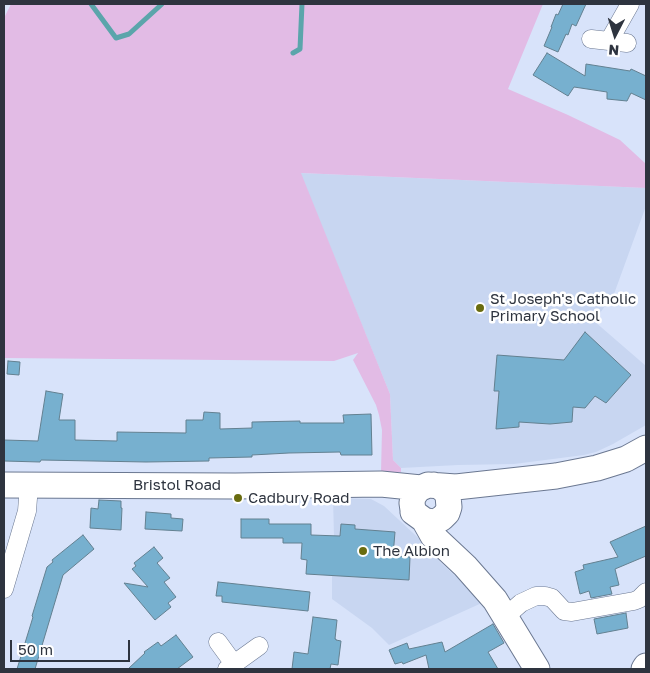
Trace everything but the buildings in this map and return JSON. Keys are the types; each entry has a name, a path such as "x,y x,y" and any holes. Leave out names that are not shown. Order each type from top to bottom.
{"main road":[{"name":"Bristol Road","path":"4,485 381,484 456,488 556,476 598,468 626,459 646,448"},
{"path":"350,485 386,498 432,522 442,518 449,507 463,496 484,484"},
{"path":"449,507 445,491 440,487 428,486 417,491 412,503 413,510 433,536 465,566 495,600 537,669"}],"street":[{"path":"591,39 618,42 630,4"},
{"path":"4,589 26,513 29,485"},
{"path":"505,617 521,603 536,596 552,598 564,610 572,612 634,601 646,592"},
{"path":"218,642 231,667 259,646"}],"shaded area":[{"path":"11,4 543,4 508,89 620,140 646,164 646,188 301,173 390,394 393,460 401,468 401,472 381,472 382,430 376,405 353,360 358,353 334,361 4,358 4,18"},
{"name":"St Joseph's Catholic Primary School","path":"300,173 646,188 646,206 614,294 594,321 646,366 646,425 613,444 584,455 514,464 401,468 393,460 390,394"},
{"path":"333,498 371,499 384,506 427,546 441,563 484,602 389,645 372,628 332,599"}],"waterway":[{"path":"91,4 116,38 129,34 162,4"},
{"path":"293,53 300,49 302,4"}],"place":[{"name":"St Joseph's Catholic Primary School","path":"480,308"},
{"name":"Cadbury Road","path":"238,498"},
{"name":"The Albion","path":"363,551"}]}
